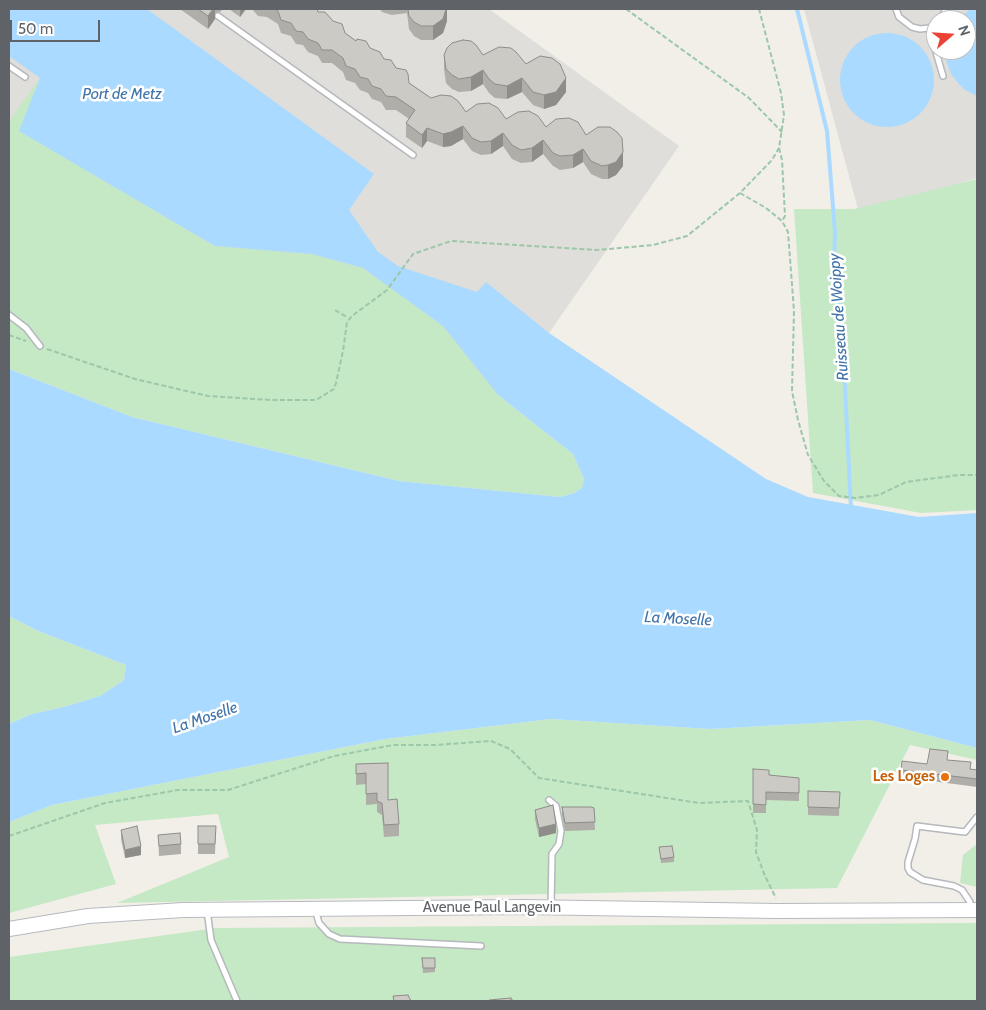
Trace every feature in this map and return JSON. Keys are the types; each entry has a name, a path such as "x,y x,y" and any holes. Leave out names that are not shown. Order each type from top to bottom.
{"main road":[{"name":"Avenue Paul Langevin","path":"9,929 88,916 206,910 551,907 777,911 973,910"}],"lane":[{"path":"896,9 905,23 912,27 926,28"},
{"path":"218,16 413,155"},
{"path":"938,60 943,76"},
{"path":"9,66 25,77"},
{"path":"9,315 26,328 40,346"},
{"path":"549,800 556,806 561,831 559,844 552,854 551,907"},
{"path":"973,910 962,890 954,886 923,880 910,872 908,862 917,826 965,832 977,817"},
{"path":"315,909 319,923 329,934 340,939 481,946"},
{"path":"206,910 211,940 238,1001"}],"path":[{"path":"626,9 749,98 782,132"},
{"path":"9,335 136,379 208,396 271,400 316,400 334,389 347,322 386,290 413,254 451,241 597,250 653,245 688,236 740,193 772,160 779,148 784,115 781,93 758,9"},
{"path":"779,148 782,160 785,216 782,221"},
{"path":"740,193 766,208 782,221 788,232 794,311 792,391 808,455 824,481 839,496 855,498 879,495 906,482 959,474 977,475"},
{"path":"334,310 347,317"},
{"path":"9,836 105,803 178,790 228,790 334,756 393,745 435,745 491,741 510,749 539,778 698,803 748,801 757,830 756,852 765,876 775,894 777,911"}],"shaded area":[{"path":"9,9 489,9 679,146 549,333 498,395 9,150"},
{"path":"804,9 977,9 977,178 859,213"}],"green space":[{"path":"40,77 20,131 215,246 312,254 363,268 443,326 498,395 573,454 584,479 582,488 574,493 560,497 399,481 132,417 9,369 9,122"},
{"path":"977,179 977,510 921,513 813,493 794,209 854,209"},
{"path":"9,616 36,630 126,665 124,680 100,696 32,714 9,724"},
{"path":"551,719 710,729 870,720 977,748 977,760 910,745 837,888 117,903 229,857 218,814 95,825 116,884 9,913 9,822 52,805 385,739"},
{"path":"977,844 977,887 960,883 963,855"},
{"path":"977,923 977,1001 9,1001 9,957 216,928"}],"water":[{"path":"9,9 147,9 374,174 349,210 378,252 398,266 477,292 486,282 549,333 766,479 808,497 919,517 977,513 977,748 870,720 710,729 551,719 385,739 52,805 9,822 9,724 32,714 100,696 124,680 126,665 36,630 9,616 9,369 132,417 399,481 560,497 574,493 582,488 584,479 573,454 498,395 443,326 363,268 312,254 215,246 19,131 40,78 9,56"},
{"path":"977,9 977,96 965,90 957,82 950,72 946,60 976,60 976,10 970,10"},
{"path":"887,33 905,36 926,54 926,60 930,60 934,80 931,98 920,113 905,124 887,127 869,124 854,113 843,98 840,80 843,62 854,47 869,36"}],"building":[{"path":"198,9 213,9 208,16"},
{"path":"275,9 317,9 318,12 325,12 333,21 342,24 345,33 356,41 357,39 366,41 370,48 380,52 384,59 391,60 396,68 406,70 409,83 431,98 441,95 451,96 458,101 466,112 477,104 489,103 498,108 506,119 518,112 529,111 538,116 546,127 556,119 569,118 578,122 586,135 598,127 610,127 622,138 623,152 616,162 602,166 591,161 583,149 573,155 560,156 553,153 543,140 532,148 521,150 512,145 503,133 491,141 481,142 472,138 463,126 443,134 427,128 422,135 406,123 415,110 396,97 386,96 381,89 372,86 368,79 360,77 355,69 346,66 343,58 332,50 322,50 318,43 308,39 303,32 296,31 291,23 281,20 278,11"},
{"path":"408,9 446,9 443,19 433,26 421,26 409,16"},
{"path":"463,40 471,41 483,55 499,47 511,48 526,64 540,56 552,58 560,64 566,78 556,92 544,95 533,92 522,78 507,86 495,84 483,70 471,77 459,79 446,69 444,55 452,43"},
{"path":"930,749 948,751 947,760 971,762 970,769 977,770 977,779 901,770 902,761 927,764"},
{"path":"388,763 388,800 397,799 399,824 384,825 382,803 377,801 377,793 366,794 366,773 356,774 356,764"},
{"path":"753,769 769,770 769,775 799,778 799,793 766,792 766,805 753,804"},
{"path":"808,791 840,792 839,808 808,807"},
{"path":"553,805 556,824 539,828 535,810"},
{"path":"562,807 594,808 595,822 565,823"},
{"path":"137,826 141,846 125,850 121,830"},
{"path":"198,826 216,826 215,844 198,844"},
{"path":"180,833 181,844 159,846 158,835"},
{"path":"672,846 674,857 661,859 659,847"},
{"path":"422,958 435,958 435,968 423,968"},
{"path":"408,995 411,1001 394,1001 393,996"},
{"path":"511,998 513,1001 489,1001 489,1000"}],"waterway":[{"name":"Ruisseau de Woippy","path":"797,9 827,131 835,232 834,268 840,308 840,340 844,369 851,509"}],"place":[{"name":"Les Loges","path":"945,777"}],"water label":[{"name":"Port de Metz","path":"122,94"},
{"name":"La Moselle","path":"678,619"},
{"name":"La Moselle","path":"205,718"}]}
